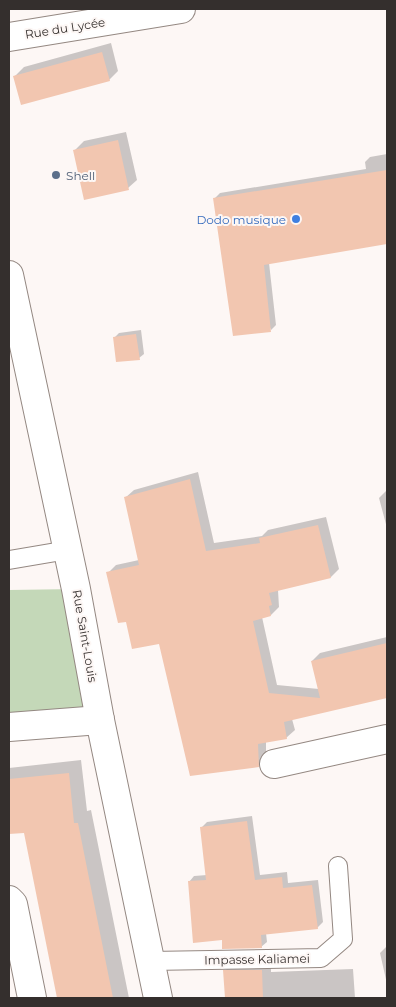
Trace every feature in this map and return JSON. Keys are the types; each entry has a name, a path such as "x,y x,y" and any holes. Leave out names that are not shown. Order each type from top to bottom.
{"street":[{"name":"Rue du Lycée","path":"9,37 181,9"},
{"name":"Rue Saint-Louis","path":"9,275 68,550 100,720 158,998"},
{"path":"9,727 100,720"},
{"path":"274,764 387,739"},
{"path":"9,900 13,904 32,998"}],"lane":[{"path":"9,560 68,550"},
{"name":"Impasse Kaliamei","path":"150,961 321,958 343,939 338,866"}],"green space":[{"path":"76,589 100,720 9,727 9,590"}],"building":[{"path":"102,52 110,81 21,105 13,76"},
{"path":"118,140 129,190 84,200 73,150"},
{"path":"387,170 387,244 264,265 271,332 233,336 213,198"},
{"path":"136,334 140,360 116,362 113,337"},
{"path":"190,479 206,551 260,543 259,538 318,525 331,578 269,593 272,605 269,606 271,616 253,621 269,693 320,698 311,661 387,643 387,698 284,722 287,739 258,744 259,767 190,776 159,644 132,649 126,622 118,623 106,572 139,565 124,497"},
{"path":"69,773 74,823 78,823 113,998 57,998 24,833 9,834 9,779"},
{"path":"247,821 255,880 282,877 283,888 312,885 318,929 261,935 262,948 222,949 222,940 193,943 188,881 206,880 200,827"},
{"path":"223,970 262,970 263,998 225,998"}],"place":[{"name":"Shell","path":"56,175"},
{"name":"Dodo musique","path":"296,219"}]}
